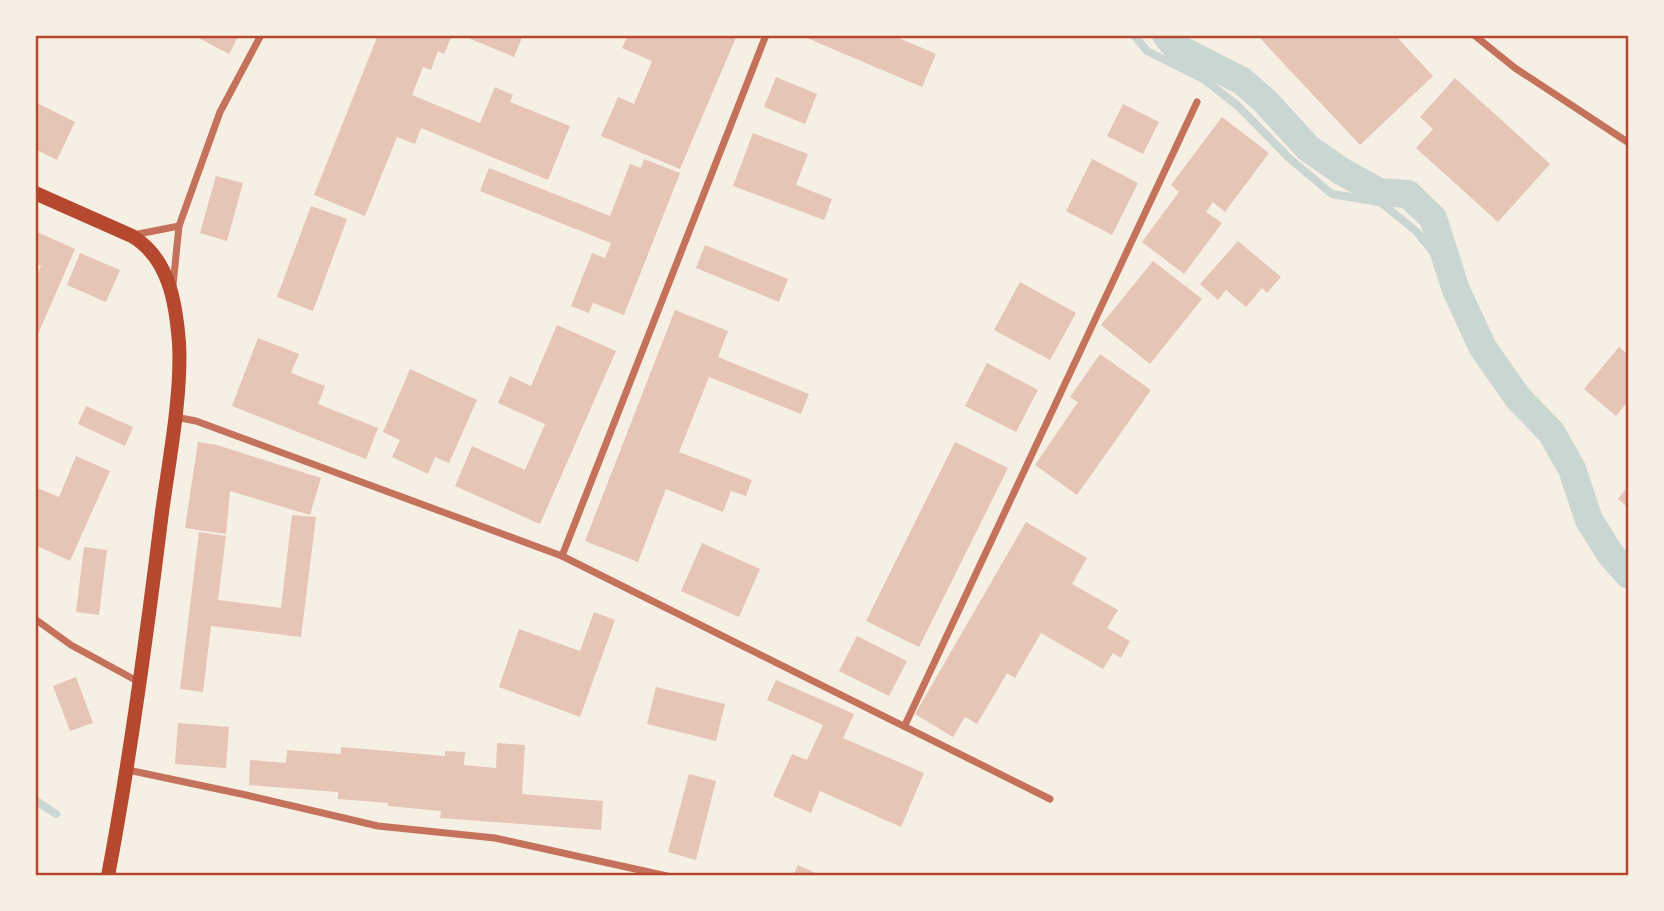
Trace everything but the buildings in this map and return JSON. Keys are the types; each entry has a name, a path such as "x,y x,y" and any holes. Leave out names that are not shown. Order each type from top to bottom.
{"main road":[{"path":"35,193 132,236 157,258 172,295 179,357 141,684 108,876"}],"street":[{"path":"172,295 179,226 220,112 261,35"},
{"path":"562,556 766,35"},
{"path":"1474,35 1515,68 1629,143"},
{"path":"905,725 1198,102"},
{"path":"132,236 179,226"},
{"path":"174,417 196,421 562,556 1049,799"},
{"path":"35,619 71,645 141,684"},
{"path":"128,770 378,826 495,838 667,876"}],"waterway":[{"path":"1134,35 1147,51 1205,80 1238,106 1290,159 1332,194 1380,202 1416,231 1436,256 1456,290"},
{"path":"1166,35 1176,47 1242,81 1265,101 1308,148 1341,171 1379,192 1408,194 1433,218 1456,290 1483,348 1518,398 1551,432 1572,469 1589,520 1611,555 1629,575"},
{"path":"35,800 56,814"}]}
